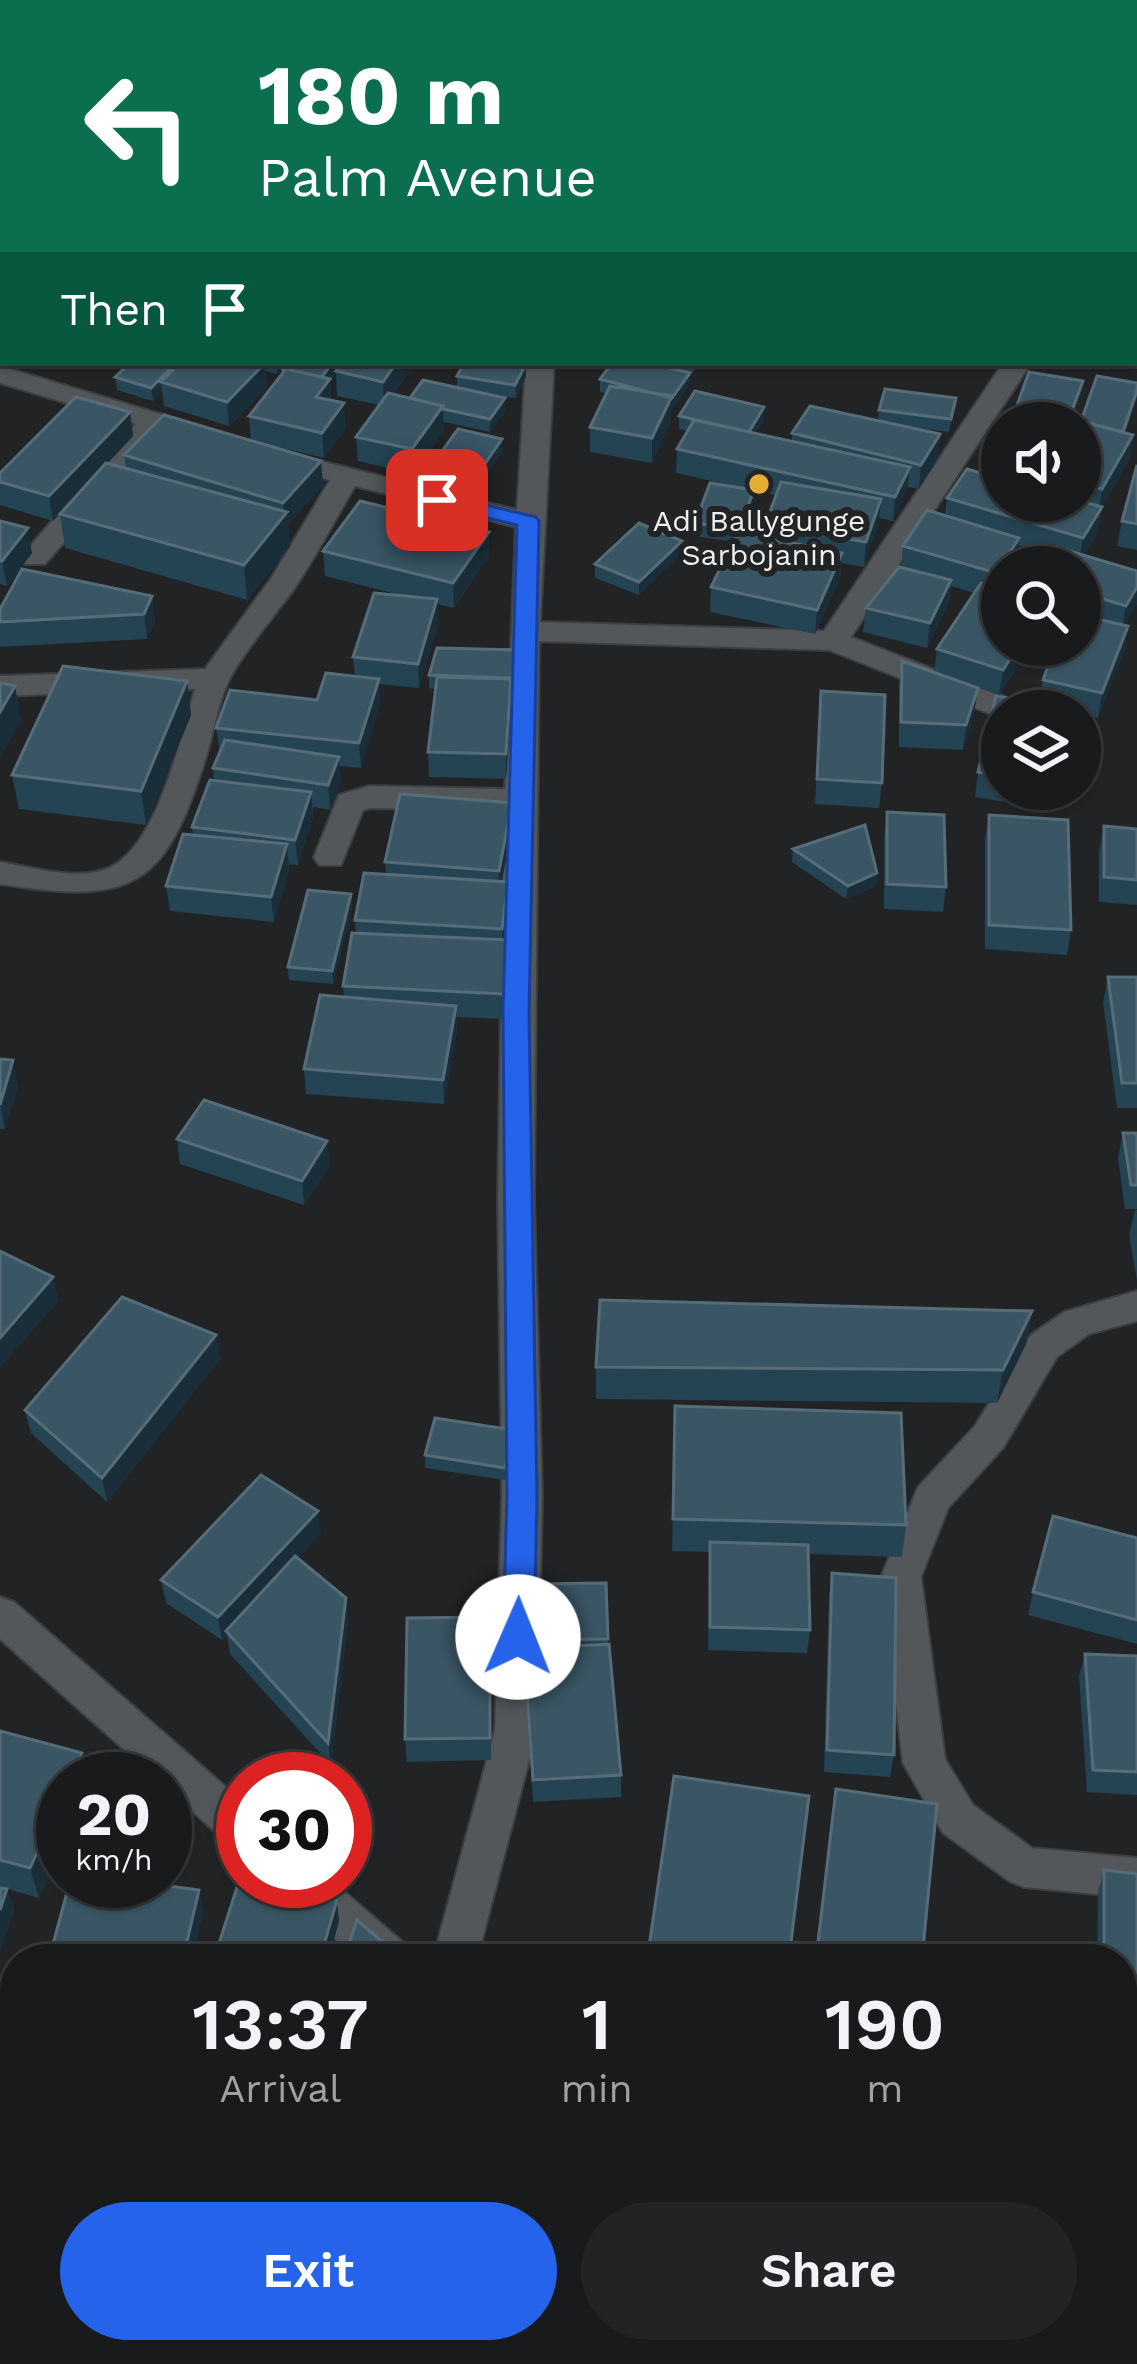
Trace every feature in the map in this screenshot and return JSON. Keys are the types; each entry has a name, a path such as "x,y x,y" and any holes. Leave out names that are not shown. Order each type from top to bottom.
{"street":[{"path":"459,1944 516,1730 522,1497 516,1200 520,800 528,521 540,366"},
{"path":"833,641 1015,366"},
{"path":"0,374 346,478 528,521"},
{"path":"35,558 153,422"},
{"path":"0,873 74,882 111,880 138,868 157,844 214,679 285,580 346,478"},
{"path":"525,631 833,641 981,699"},
{"path":"0,686 214,679"},
{"path":"329,857 350,803 369,797 520,800"},
{"path":"1137,1306 1077,1322 1045,1346 989,1437 932,1499 901,1576 925,1762 958,1819 1024,1867 1137,1878"},
{"path":"0,1614 216,1805"},
{"path":"331,1908 372,1944"}],"building":[{"path":"127,366 173,366 151,388 115,377"},
{"path":"177,366 262,366 227,402 161,382"},
{"path":"286,366 330,366 322,377 282,371"},
{"path":"340,366 394,366 383,382 336,371"},
{"path":"462,366 525,366 515,385 457,376"},
{"path":"610,366 663,366 690,373 672,398 600,379"},
{"path":"286,369 330,379 316,397 344,403 322,433 249,416"},
{"path":"1029,372 1083,381 1075,402 1018,402"},
{"path":"1097,376 1137,383 1123,432 1101,426 1101,402 1088,402"},
{"path":"423,380 505,398 490,419 443,409 410,398"},
{"path":"610,386 672,396 652,438 590,427"},
{"path":"885,389 956,398 951,419 879,410"},
{"path":"695,391 764,407 749,432 679,416"},
{"path":"388,393 443,406 412,449 356,437"},
{"path":"76,397 130,412 49,496 0,482 0,473"},
{"path":"810,406 940,434 921,465 792,433"},
{"path":"164,415 321,461 283,503 124,455"},
{"path":"694,420 910,467 895,497 677,449"},
{"path":"1101,427 1133,435 1101,489"},
{"path":"458,429 502,439 473,481 428,471"},
{"path":"106,463 287,512 244,565 60,514"},
{"path":"1137,465 1137,524 1122,521"},
{"path":"967,469 981,473 981,508 947,498"},
{"path":"781,482 881,499 866,542 765,525"},
{"path":"710,483 754,490 739,530 695,523"},
{"path":"360,501 489,532 453,583 323,551"},
{"path":"927,510 1019,538 1014,546 981,546 981,569 903,546"},
{"path":"0,521 28,528 2,561 0,560"},
{"path":"1029,522 1093,522 1083,538"},
{"path":"639,523 682,541 639,582 595,564"},
{"path":"738,532 842,553 817,610 711,587"},
{"path":"1101,560 1137,571 1137,587 1126,606 1101,598"},
{"path":"899,567 951,580 930,623 866,608"},
{"path":"22,569 152,596 144,614 0,622 0,609"},
{"path":"981,583 981,663 937,649"},
{"path":"374,593 437,599 418,664 353,657"},
{"path":"1101,620 1128,626 1102,693 1043,680 1048,666 1101,666"},
{"path":"437,648 516,650 513,678 429,675"},
{"path":"902,661 978,688 966,725 901,722"},
{"path":"63,666 187,681 141,791 12,775"},
{"path":"326,673 379,679 359,743 216,728 230,690 317,700"},
{"path":"437,677 511,679 506,754 428,752"},
{"path":"0,683 15,686 0,712"},
{"path":"821,691 885,695 882,783 817,779"},
{"path":"225,740 339,757 328,785 213,768"},
{"path":"210,780 311,792 295,840 192,827"},
{"path":"400,794 512,803 499,871 385,862"},
{"path":"887,812 944,815 946,887 887,884"},
{"path":"989,815 1068,820 1071,930 989,925"},
{"path":"865,825 877,873 848,886 793,849"},
{"path":"1104,826 1137,829 1137,880 1104,877"},
{"path":"183,834 287,844 271,897 166,886"},
{"path":"364,873 508,882 502,929 355,920"},
{"path":"308,890 351,894 332,971 288,967"},
{"path":"352,933 509,940 503,994 343,986"},
{"path":"1108,977 1137,977 1137,1083 1122,1083"},
{"path":"320,995 456,1006 443,1080 304,1069"},
{"path":"0,1059 13,1060 0,1105"},
{"path":"204,1100 327,1141 302,1181 177,1139"},
{"path":"1123,1133 1137,1133 1137,1185 1131,1185"},
{"path":"0,1251 53,1277 0,1338"},
{"path":"122,1297 216,1335 102,1478 25,1410"},
{"path":"600,1300 1032,1311 1003,1370 596,1367"},
{"path":"675,1406 901,1413 906,1525 673,1519"},
{"path":"435,1418 514,1430 505,1468 425,1455"},
{"path":"261,1475 318,1511 218,1617 161,1580"},
{"path":"1053,1516 1137,1538 1137,1620 1033,1592"},
{"path":"710,1542 808,1545 810,1630 710,1627"},
{"path":"295,1556 346,1598 328,1743 226,1631"},
{"path":"832,1573 896,1578 894,1755 827,1750"},
{"path":"606,1583 608,1639 527,1640 526,1584"},
{"path":"490,1617 490,1738 405,1739 407,1618"},
{"path":"609,1644 621,1775 533,1780 524,1649"},
{"path":"1085,1654 1137,1656 1137,1772 1093,1770"},
{"path":"0,1731 78,1752 36,1752 36,1855 30,1868 0,1860"},
{"path":"674,1776 809,1796 791,1944 649,1944"},
{"path":"836,1789 937,1804 923,1944 818,1944"},
{"path":"1104,1870 1137,1874 1137,1944 1104,1944"},
{"path":"192,1889 199,1890 186,1944 53,1944 63,1908 192,1908"},
{"path":"230,1908 335,1908 324,1944 219,1944"},
{"path":"357,1920 385,1944 349,1944"}],"place":[{"name":"Adi Ballygunge Sarbojanin","path":"759,484"}],"route":[{"path":"437,500 528,521 516,1013 522,1497 518,1637"}]}
